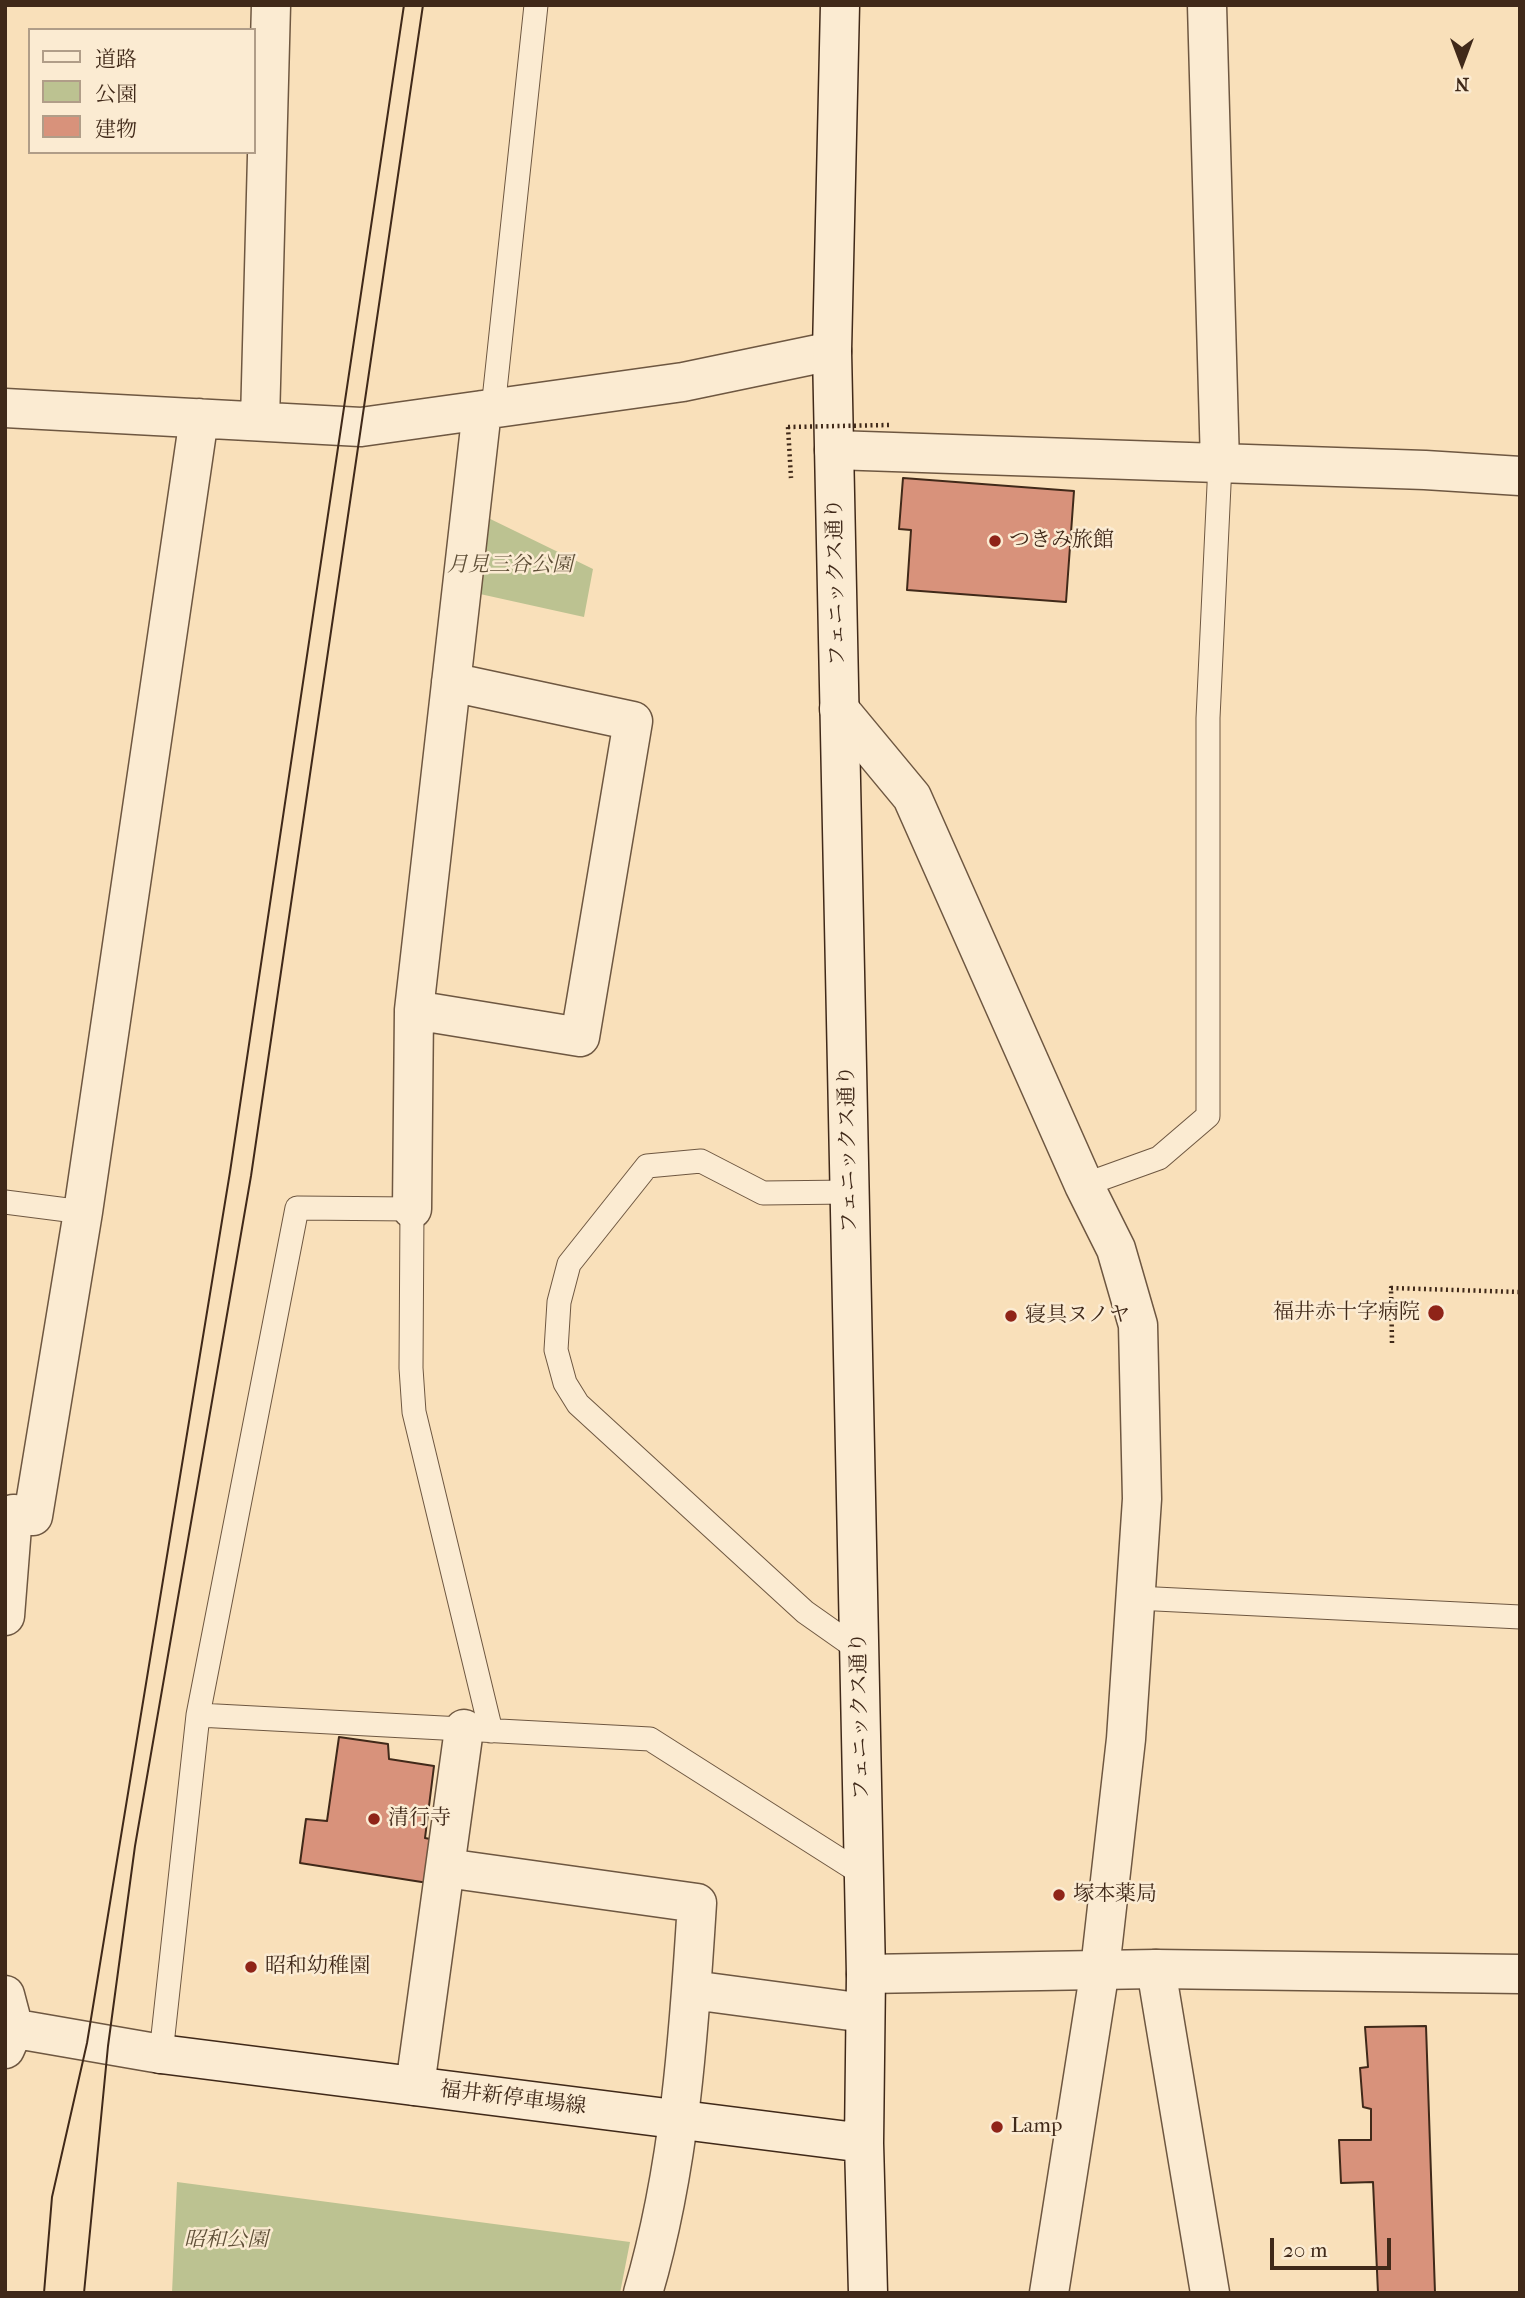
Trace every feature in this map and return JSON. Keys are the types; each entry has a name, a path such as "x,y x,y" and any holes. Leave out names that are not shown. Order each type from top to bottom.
{"street":[{"path":"260,421 271,5"},
{"name":"フェニックス通り","path":"840,5 832,351 866,1974 864,2143 868,2293"},
{"path":"1207,5 1220,464"},
{"path":"5,408 361,427 683,382 832,351"},
{"path":"412,1209 414,1010 451,682 488,410"},
{"path":"5,1616 9,1513 33,1516 83,1212 199,418"},
{"path":"834,450 1520,476"},
{"path":"414,1010 580,1037 633,721 451,682"},
{"path":"839,709 912,797 1084,1185 1116,1249 1138,1325 1142,1499 1126,1740 1100,1969 1049,2293"},
{"path":"415,2086 446,1868 477,1730"},
{"path":"446,1868 697,1903 692,1990 678,2120 655,2252 643,2293"},
{"path":"866,1974 1100,1969 1520,1974"},
{"path":"1156,1969 1210,2293"},
{"path":"692,1990 866,2013"},
{"name":"福井新停車場線","path":"7,2025 161,2054 864,2143"}],"lane":[{"path":"488,410 536,5"},
{"path":"1084,1185 1159,1158 1208,1116 1208,718 1220,464"},
{"path":"850,1192 763,1193 701,1161 646,1166 569,1264 559,1302 556,1350 565,1383 578,1404 805,1612 859,1650"},
{"path":"5,1202 83,1212"},
{"path":"161,2054 198,1715 297,1208 412,1209 411,1368 414,1412 477,1730"},
{"path":"1136,1598 1520,1617"},
{"path":"198,1715 650,1739 864,1875"}],"path":[{"path":"792,486 789,427 889,425"},
{"path":"1392,1343 1391,1288 1520,1292"}],"green space":[{"name":"月見三谷公園","path":"478,513 593,569 584,617 471,592"},
{"name":"昭和公園","path":"177,2182 630,2242 620,2293 172,2293"}],"building":[{"path":"903,478 1074,491 1066,602 907,590 911,530 899,529"},
{"path":"339,1737 388,1744 389,1759 434,1766 425,1838 435,1840 428,1883 300,1863 306,1819 327,1821"},
{"path":"1426,2026 1435,2293 1378,2293 1373,2182 1341,2183 1339,2140 1371,2140 1371,2109 1363,2107 1360,2068 1368,2067 1365,2027"}],"tram line":[{"path":"44,2293 52,2197 87,2043 230,1172 404,5"},
{"path":"84,2293 108,2046 135,1846 251,1176 423,5"}],"place":[{"name":"つきみ旅館","path":"995,541"},
{"name":"福井赤十字病院","path":"1436,1313"},
{"name":"寝具ヌノヤ","path":"1011,1316"},
{"name":"清行寺","path":"374,1819"},
{"name":"塚本薬局","path":"1059,1895"},
{"name":"昭和幼稚園","path":"251,1967"},
{"name":"Lamp","path":"997,2127"}]}
